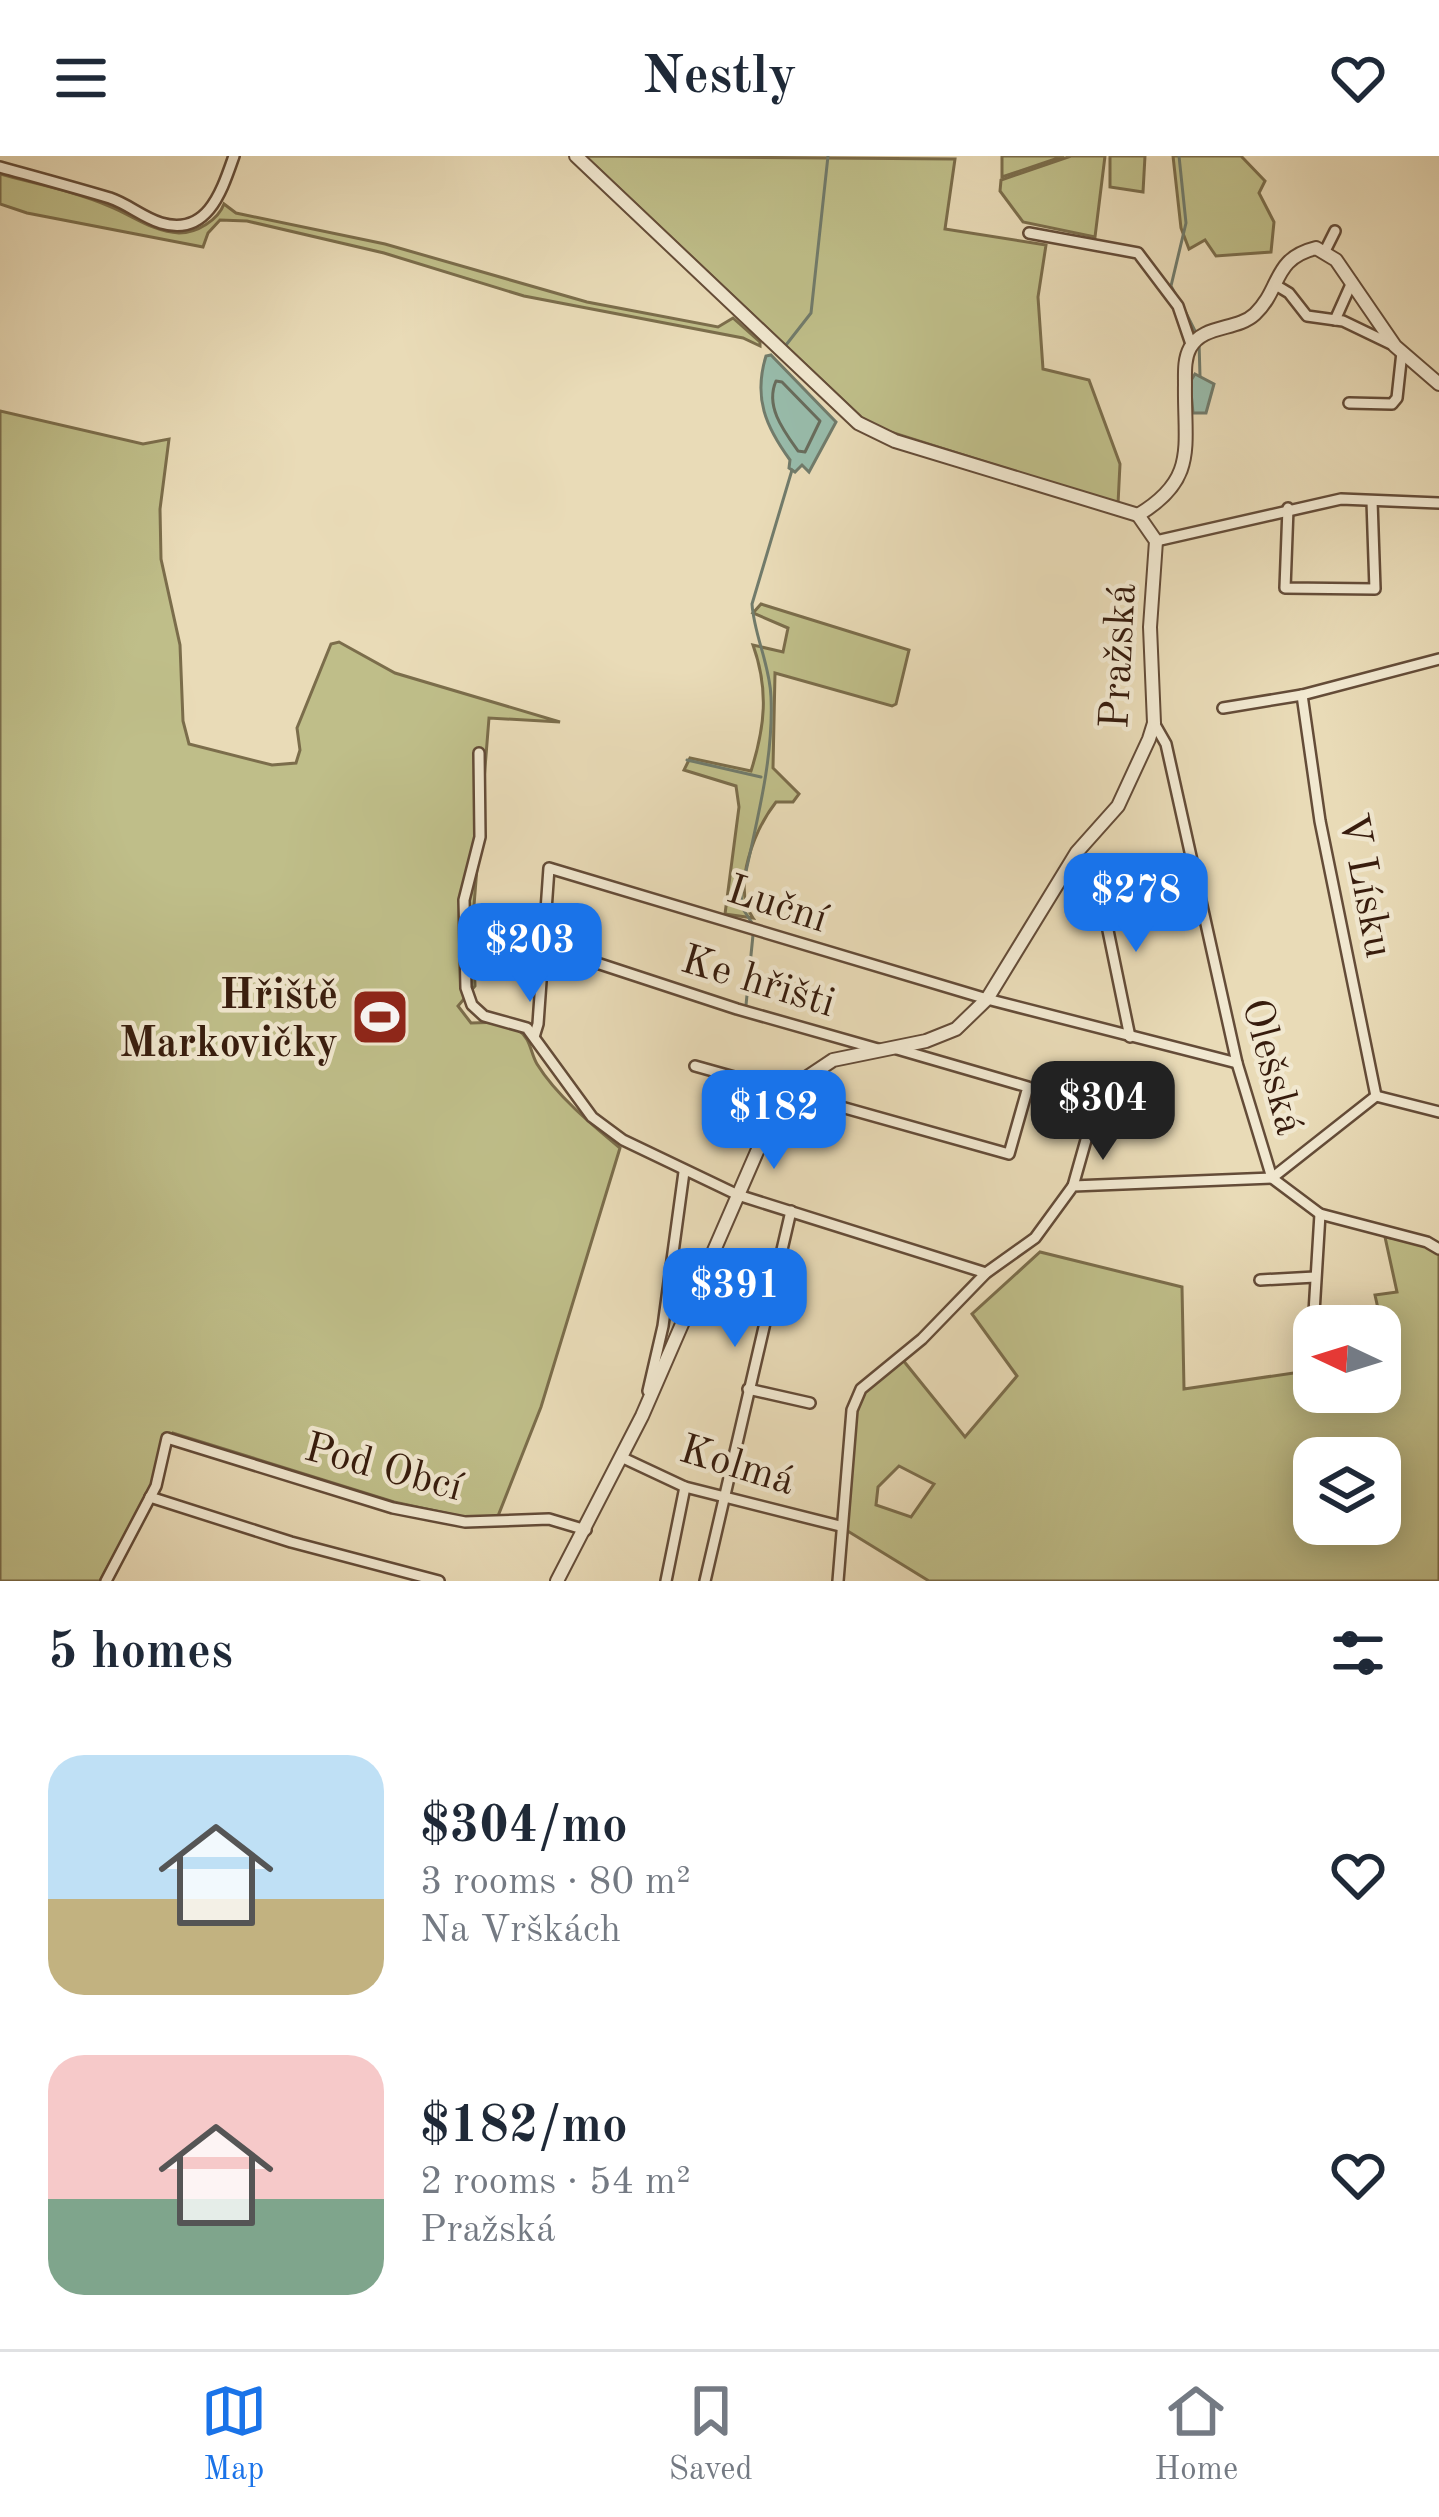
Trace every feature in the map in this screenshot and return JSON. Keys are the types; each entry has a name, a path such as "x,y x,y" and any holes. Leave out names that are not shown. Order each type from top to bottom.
{"street":[{"path":"0,167 117,200 136,213 174,225 189,224 210,212 234,156"},
{"path":"575,156 858,424 895,441 1138,515 1165,499 1186,463 1186,361 1191,344 1178,306 1138,253 1029,233"},
{"path":"1325,250 1335,230"},
{"path":"1191,344 1214,328 1244,322 1258,312 1285,263 1316,248 1325,250 1352,282 1398,349 1439,384"},
{"path":"1335,320 1352,282"},
{"path":"1274,284 1289,293 1307,316 1335,320 1398,349"},
{"path":"1349,403 1392,404 1397,398 1398,349"},
{"path":"1156,541 1341,499 1439,502"},
{"path":"1288,508 1285,589 1375,590 1372,501"},
{"name":"Pražská","path":"788,1090 833,1060 891,1050 956,1029 987,999 1064,872 1118,806 1154,723 1150,627 1156,541 1138,515"},
{"path":"1223,708 1302,695 1439,659"},
{"name":"V Lísku","path":"1302,695 1320,820 1376,1096"},
{"name":"Olešská","path":"1154,723 1166,744 1237,1063 1272,1178 1320,1214 1439,1249"},
{"path":"479,753 480,837 464,900 466,988 472,1005 484,1016 527,1028 592,1117 623,1141 738,1195 986,1273"},
{"name":"Luční","path":"545,946 549,868 987,999 1237,1063"},
{"path":"1064,872 1201,908"},
{"path":"1098,882 1130,1037"},
{"path":"534,1036 545,946"},
{"name":"Ke hřišti","path":"545,946 736,1009 1028,1088 1009,1154 788,1090"},
{"path":"557,1581 642,1416 788,1090 695,1066"},
{"path":"1073,1186 1272,1178 1376,1096 1439,1112"},
{"path":"838,1581 852,1410 861,1389 922,1339 986,1273 1035,1238 1073,1186 1097,1101"},
{"path":"642,1416 663,1326 684,1172"},
{"path":"705,1581 791,1211"},
{"path":"1314,1305 1320,1214"},
{"path":"1259,1280 1316,1277"},
{"path":"748,1389 810,1403"},
{"name":"Pod Obcí","path":"150,1498 167,1438 393,1508 465,1522 549,1519 586,1530"},
{"name":"Kolmá","path":"620,1456 685,1487 840,1526"},
{"path":"666,1581 685,1487"},
{"path":"106,1581 150,1498 291,1543 440,1581"}],"shaded area":[{"path":"585,156 955,159 945,229 1046,245 1038,297 1043,369 1089,380 1120,464 1118,504 881,429 862,418"},
{"path":"1002,156 1064,156 1002,177"},
{"path":"1071,156 1105,156 1095,237 1023,222 1000,191 1001,180"},
{"path":"1110,156 1145,156 1143,192 1110,187"},
{"path":"1173,156 1241,156 1265,181 1259,193 1274,222 1271,252 1216,256 1205,240 1189,249 1181,228"},
{"path":"0,174 82,196 169,232 200,228 224,204 236,213 385,244 587,302 718,327 733,318 760,346 743,338 524,296 384,253 247,221 220,220 203,247 27,213 0,204"},
{"path":"0,411 143,444 169,439 160,509 161,559 180,645 183,721 189,744 272,765 296,763 300,750 297,728 331,644 339,642 395,673 560,722 489,718 473,918 475,986 458,1006 471,1023 501,1024 522,1033 554,1087 620,1148 541,1407 498,1516 468,1518 394,1502 173,1433 153,1485 100,1581 0,1581"},
{"path":"761,604 909,650 892,706 775,673 773,768 799,794 793,802 776,802 748,858 744,891 753,918 725,914 739,807 736,786 684,770 690,758 751,771 763,708 753,645 783,652 788,628 753,613"},
{"path":"1385,1237 1427,1244 1439,1252 1439,1581 929,1581 846,1530 855,1410 867,1389 902,1359 965,1437 1017,1376 972,1314 1040,1252 1182,1287 1184,1389 1293,1373 1293,1413 1401,1413 1401,1305 1377,1305 1375,1295 1397,1292","holes":["899,1466 934,1484 911,1517 876,1505 878,1487"]}],"water":[{"path":"771,355 836,422 809,472 802,465 795,472 789,468 790,460 764,411 762,371 766,356"},
{"path":"1195,374 1214,384 1206,413 1193,413 1190,382"}],"waterway":[{"path":"786,345 811,313 828,156"},
{"path":"1179,156 1186,223 1171,286 1179,301"},
{"path":"1184,309 1196,333"},
{"path":"1199,342 1200,376"},
{"path":"754,926 741,895 766,771 771,697 752,604 792,470"},
{"path":"687,760 761,777"},
{"path":"746,1005 753,935"}],"place":[{"name":"Hřiště Markovičky","path":"380,1017"}]}
